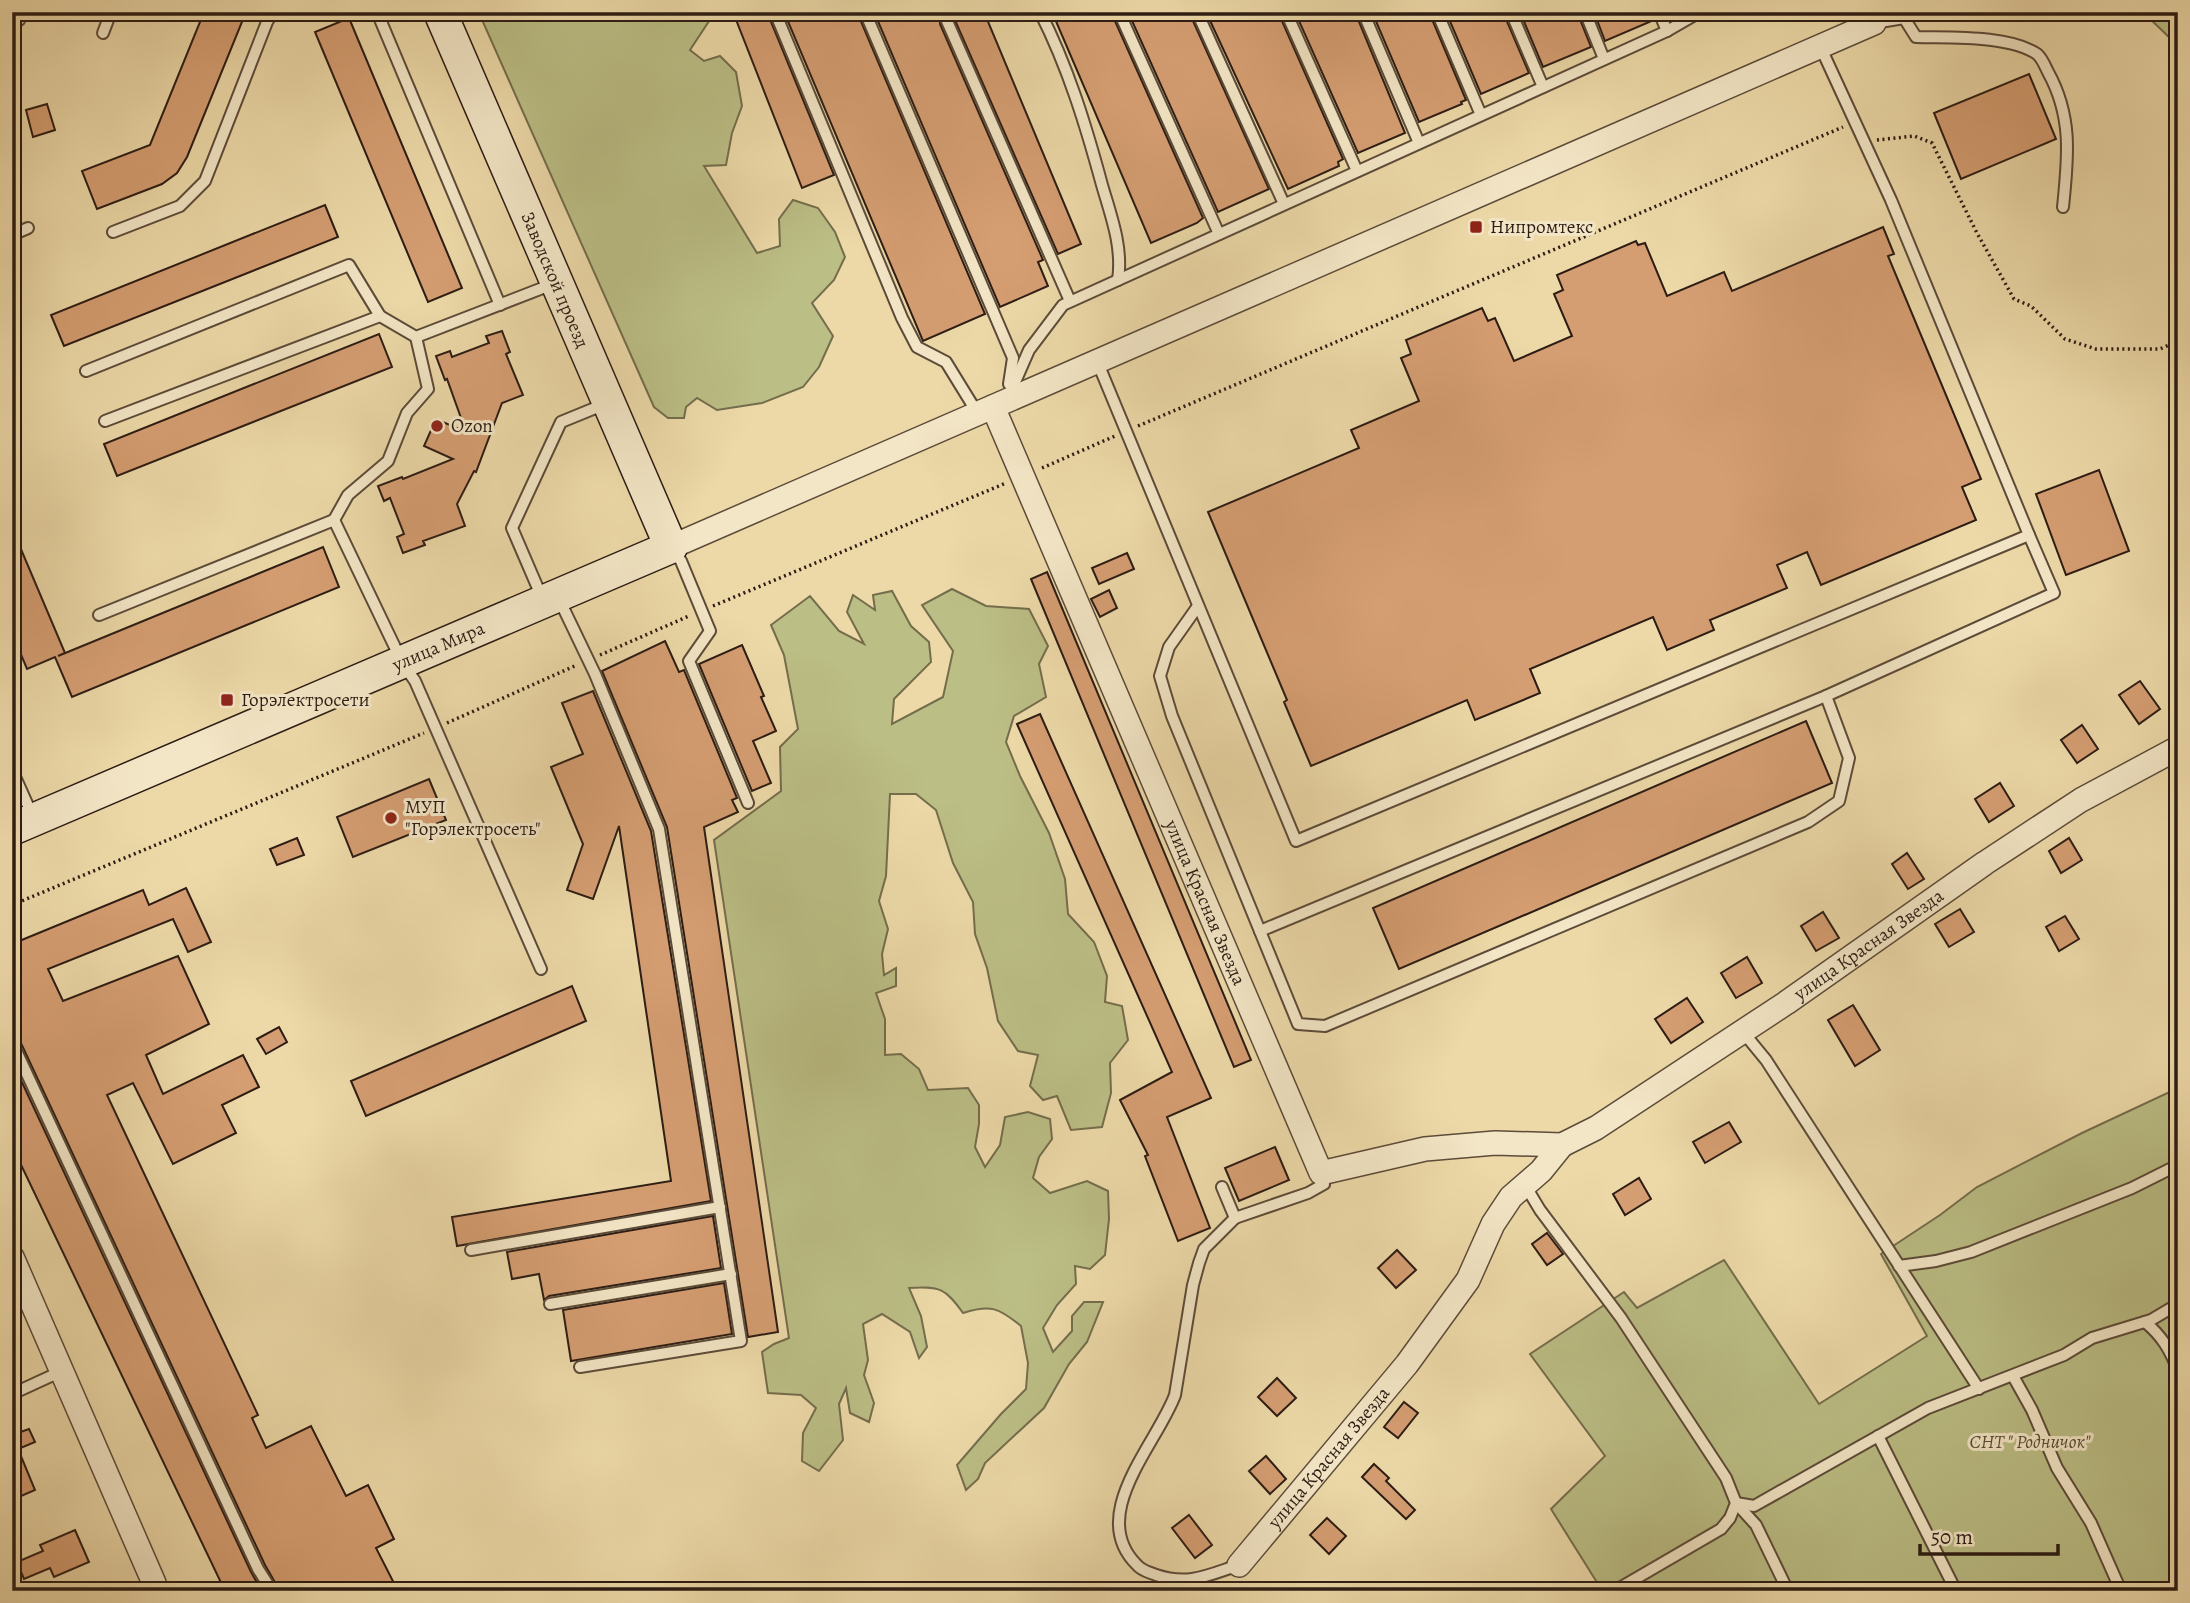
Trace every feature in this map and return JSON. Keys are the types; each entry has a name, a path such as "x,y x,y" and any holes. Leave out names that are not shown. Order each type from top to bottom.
{"main road":[{"name":"Заводской проезд","path":"440,12 671,547"},
{"name":"улица Мира","path":"23,825 671,547"}],"street":[{"path":"671,547 1820,46 1848,22 1874,23"},
{"name":"улица Красная Звезда","path":"992,407 1321,1173"},
{"name":"улица Красная Звезда","path":"1239,1565 1407,1364 1468,1280 1493,1224 1511,1197 1541,1171 1562,1146 1596,1128 1743,1032 1985,863 2071,807 2178,748"},
{"path":"1321,1173 1425,1149 1495,1143 1562,1146"},
{"path":"12,1256 154,1583"}],"lane":[{"path":"12,23 19,20 18,12"},
{"path":"103,33 111,12"},
{"path":"113,232 180,206 205,181 273,12"},
{"path":"377,12 500,304"},
{"path":"775,12 902,318 917,346 946,362 992,407"},
{"path":"865,12 1013,358 992,407"},
{"path":"1040,12 1061,57 1091,142 1121,261 1118,280"},
{"path":"1119,12 1219,234"},
{"path":"1197,12 1284,204"},
{"path":"1286,12 1357,171"},
{"path":"1363,12 1419,143"},
{"path":"1437,12 1481,115"},
{"path":"1511,12 1543,87"},
{"path":"1584,12 1604,59"},
{"path":"1659,12 1667,31"},
{"path":"992,407 1029,351 1063,305 1070,301 1667,31 1700,12"},
{"path":"1874,23 1907,15 1916,37 2014,44 2039,55 2059,92 2067,127 2068,157 2063,207"},
{"path":"947,21 1070,301"},
{"path":"1260,931 1826,696 2054,593 1856,122 1820,46"},
{"path":"12,235 28,228"},
{"path":"86,371 349,265 380,316 416,337 428,389 407,413 388,461 348,495 334,520 99,615"},
{"path":"416,337 556,283"},
{"path":"105,421 380,316"},
{"path":"1097,361 1296,841 2029,535"},
{"path":"580,1367 741,1341 659,829 588,660 512,528 561,422 608,403"},
{"path":"334,520 403,664 415,681 541,969"},
{"path":"671,547 681,561 710,631 688,661 748,803"},
{"path":"1198,606 1169,647 1160,676 1172,716 1298,1024 1325,1026 1808,822 1839,801 1849,758 1826,696"},
{"path":"12,770 23,825"},
{"path":"1743,1032 1766,1060 1979,1389"},
{"path":"12,1042 258,1569 272,1591"},
{"path":"1899,1266 1936,1261 1971,1252 2132,1188 2178,1165"},
{"path":"1239,1565 1201,1579 1179,1581 1141,1569 1129,1558 1121,1540 1118,1519 1131,1478 1169,1412 1175,1395 1193,1285 1204,1249 1235,1218 1308,1194 1324,1184 1321,1173"},
{"path":"1525,1185 1540,1210 1621,1318 1726,1478 1736,1503 1756,1525 1788,1591"},
{"path":"1222,1187 1235,1218"},
{"path":"471,1250 720,1208"},
{"path":"550,1304 731,1274"},
{"path":"1736,1503 1754,1506 1928,1408 2064,1355 2092,1338 2145,1322 2178,1304"},
{"path":"2145,1322 2160,1333 2178,1370"},
{"path":"12,1394 62,1371"},
{"path":"2013,1376 2032,1410 2057,1468 2091,1523 2121,1591"},
{"path":"1878,1436 1956,1591"},
{"path":"1612,1591 1625,1589 1721,1529 1730,1518 1736,1503"}],"path":[{"path":"1136,427 1856,122"},
{"path":"1864,141 1914,136 1932,143 2014,299 2031,306 2065,339 2096,349 2160,349 2178,341"},
{"path":"12,905 436,728 702,611 1124,433"}],"green space":[{"path":"709,12 711,18 690,50 704,61 720,56 736,72 742,106 732,133 726,165 704,166 757,253 780,246 779,219 793,200 818,208 835,232 845,257 834,280 812,303 833,336 819,367 803,387 762,403 717,410 697,398 686,407 684,418 668,418 654,407 479,13"},
{"path":"2143,12 2178,12 2178,46"},
{"path":"952,589 986,606 1029,609 1048,646 1039,664 1046,697 1014,716 1006,742 1049,833 1065,879 1068,914 1094,942 1107,976 1105,1002 1122,1006 1128,1040 1110,1063 1111,1093 1102,1127 1071,1130 1057,1096 1043,1100 1030,1086 1038,1055 1018,1051 998,1021 987,968 975,934 973,902 953,863 936,810 916,794 890,794 886,876 879,901 888,929 882,954 884,975 896,968 896,986 876,993 885,1019 885,1055 901,1054 919,1069 928,1090 968,1088 979,1105 975,1147 985,1167 1000,1145 1005,1117 1028,1112 1050,1119 1052,1139 1039,1157 1033,1178 1050,1193 1087,1181 1108,1191 1109,1219 1105,1255 1090,1269 1075,1266 1076,1284 1057,1305 1043,1328 1053,1352 1072,1331 1072,1316 1084,1302 1103,1302 1087,1342 1069,1364 1044,1408 985,1463 978,1479 966,1490 957,1465 1026,1389 1028,1363 1021,1326 1007,1315 988,1308 963,1313 941,1290 909,1288 921,1316 927,1347 919,1358 910,1332 882,1314 863,1324 868,1360 864,1375 874,1403 869,1422 850,1413 846,1388 839,1404 843,1440 819,1471 802,1461 803,1433 816,1408 801,1395 768,1393 762,1352 789,1338 714,840 781,791 780,747 798,729 784,655 771,625 810,596 839,631 864,644 847,612 853,595 875,610 873,595 892,591 911,626 929,642 931,662 894,699 892,724 943,697 953,651 922,605"},
{"name":"СНТ \" Родничок\"","path":"2178,1088 2178,1591 1589,1591 1598,1584 1551,1509 1605,1456 1530,1354 1624,1292 1637,1308 1724,1260 1819,1404 1927,1336 1881,1254 1977,1187"}],"building":[{"path":"204,12 246,12 187,157 177,173 162,184 97,209 82,171 150,145"},
{"path":"733,12 767,12 834,175 802,188"},
{"path":"784,12 857,12 985,314 923,341"},
{"path":"874,12 905,12 909,21 928,12 984,12 1081,244 1058,254 954,18 951,14 944,14 940,17 940,24 1043,260 1038,262 1048,286 1000,307"},
{"path":"1052,12 1111,12 1203,218 1197,223 1151,243"},
{"path":"1128,12 1189,12 1269,189 1218,212"},
{"path":"1206,12 1278,12 1343,159 1338,162 1339,166 1288,189"},
{"path":"1295,12 1355,12 1405,133 1358,153"},
{"path":"1372,12 1429,12 1466,100 1419,122"},
{"path":"1446,12 1503,12 1529,73 1481,94"},
{"path":"1520,12 1577,12 1591,47 1543,67"},
{"path":"1594,12 1651,12 1654,20 1605,41"},
{"path":"349,18 462,288 428,302 315,32"},
{"path":"2029,74 2056,139 1961,179 1934,113"},
{"path":"47,104 55,130 33,137 26,110"},
{"path":"325,205 338,237 64,346 51,315"},
{"path":"1883,227 1894,254 1888,256 1981,479 1962,487 1976,520 1821,585 1807,552 1777,565 1787,588 1710,620 1714,630 1667,650 1653,617 1530,669 1540,693 1475,720 1467,700 1311,766 1284,702 1287,700 1208,512 1359,448 1351,430 1419,401 1401,358 1411,354 1406,340 1482,308 1488,321 1495,318 1514,361 1572,336 1554,294 1563,290 1557,275 1636,241 1638,245 1645,243 1667,296 1724,272 1732,291"},
{"path":"502,331 510,352 506,354 523,395 502,403 476,472 474,471 457,504 465,526 423,541 425,545 403,553 397,537 404,534 390,498 384,501 378,486 453,459 424,446 436,419 466,432 436,356 450,351 452,357 489,343 486,336"},
{"path":"379,334 392,367 117,476 104,444"},
{"path":"2099,470 2129,551 2066,575 2036,494"},
{"path":"12,528 65,653 58,656 323,547 339,587 72,697 55,657 27,669 12,633"},
{"path":"1127,553 1134,569 1099,584 1092,568"},
{"path":"1047,572 1251,1060 1234,1067 1031,579"},
{"path":"1109,590 1117,608 1100,617 1091,599"},
{"path":"665,641 679,672 684,670 737,798 732,800 738,812 704,827 778,1332 748,1337 667,827 602,671"},
{"path":"742,645 776,731 753,741 771,783 752,791 699,664"},
{"path":"2140,681 2160,709 2139,724 2119,695"},
{"path":"593,691 651,831 711,1201 457,1246 452,1217 671,1181 619,826 593,899 567,890 583,844 551,767 583,754 562,703"},
{"path":"1040,714 1211,1098 1167,1117 1210,1228 1178,1241 1145,1156 1148,1155 1120,1100 1172,1072 1017,724"},
{"path":"1806,721 1832,783 1399,969 1373,908"},
{"path":"2082,725 2098,749 2077,763 2061,740"},
{"name":"МУП \"Горэлектросеть\"","path":"429,779 446,820 353,857 337,817"},
{"path":"2000,783 2014,806 1989,822 1975,799"},
{"path":"297,838 304,855 277,865 270,849"},
{"path":"2069,838 2082,860 2061,873 2049,851"},
{"path":"1907,853 1924,879 1908,889 1892,864"},
{"path":"186,888 211,942 188,952 173,919 48,969 63,1001 178,956 209,1024 146,1055 163,1094 243,1055 259,1087 222,1105 236,1133 173,1164 133,1083 107,1095 258,1415 252,1418 266,1448 311,1426 346,1496 368,1485 394,1539 376,1548 398,1591 280,1591 265,1565 19,1039 12,1034 12,944 143,890 149,905"},
{"path":"1960,909 1974,932 1949,947 1935,924"},
{"path":"1823,912 1839,938 1816,951 1801,926"},
{"path":"2065,916 2079,939 2059,951 2046,927"},
{"path":"1747,957 1762,983 1736,998 1721,973"},
{"path":"572,986 586,1021 366,1116 351,1081"},
{"path":"1687,998 1703,1022 1671,1043 1655,1019"},
{"path":"1853,1005 1880,1050 1855,1066 1828,1020"},
{"path":"279,1027 287,1042 266,1054 257,1039"},
{"path":"12,1061 262,1591 225,1591 12,1146"},
{"path":"1729,1122 1741,1142 1705,1163 1693,1142"},
{"path":"1275,1147 1289,1180 1239,1201 1225,1168"},
{"path":"1639,1178 1651,1199 1625,1215 1613,1194"},
{"path":"713,1216 721,1268 549,1296 544,1300 539,1274 512,1279 507,1252"},
{"path":"1547,1233 1563,1254 1547,1265 1532,1244"},
{"path":"1397,1250 1416,1270 1396,1288 1378,1268"},
{"path":"724,1283 732,1334 571,1361 563,1310"},
{"path":"1277,1378 1296,1398 1277,1416 1258,1397"},
{"path":"1404,1402 1418,1413 1398,1438 1384,1427"},
{"path":"29,1429 35,1442 18,1449 35,1490 12,1500 12,1435"},
{"path":"1266,1456 1286,1479 1270,1494 1249,1471"},
{"path":"1374,1464 1389,1478 1386,1481 1415,1510 1406,1519 1362,1477"},
{"path":"1189,1515 1212,1545 1195,1558 1172,1528"},
{"path":"1327,1518 1346,1536 1329,1554 1310,1535"},
{"path":"75,1530 89,1562 54,1577 50,1568 24,1579 17,1562 43,1551 40,1545"}],"place":[{"name":"Нипромтекс","path":"1476,227"},
{"name":"Ozon","path":"437,426"},
{"name":"Горэлектросети","path":"227,700"},
{"name":"МУП \"Горэлектросеть\"","path":"391,818"}]}
